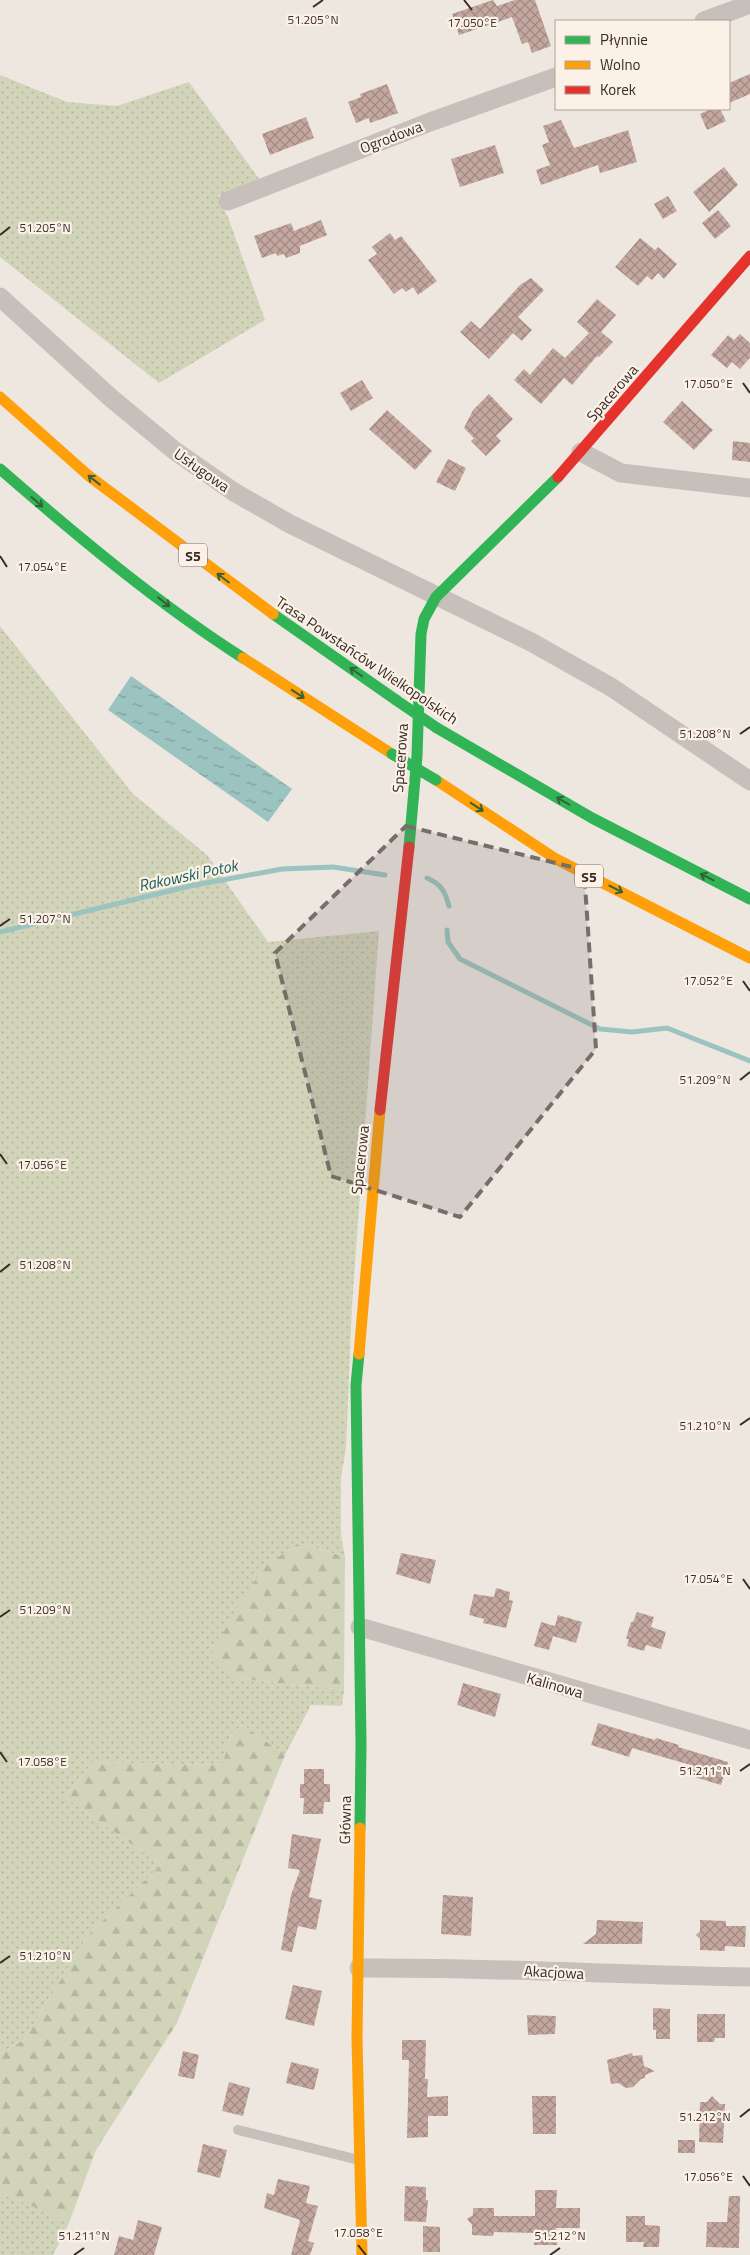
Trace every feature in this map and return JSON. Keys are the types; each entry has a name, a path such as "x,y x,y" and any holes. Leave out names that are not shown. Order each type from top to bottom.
{"main road":[{"name":"Spacerowa","path":"356,1385 374,1168 406,876 417,756 421,634 424,619 436,597 554,482 750,256"},
{"name":"Trasa Powstańców Wielkopolskich","path":"0,397 89,476 238,589 437,728 592,818 750,899"},
{"name":"S5","path":"0,470 56,518 204,633 392,754 436,780 556,859 750,958"},
{"name":"Główna","path":"356,1385 361,1744 357,2038 362,2255"}],"street":[{"path":"707,20 750,4"},
{"name":"Ogrodowa","path":"228,201 430,122 555,77"},
{"name":"Usługowa","path":"0,297 111,398 175,451 234,492 436,597 531,642 610,687 750,781"},
{"path":"581,452 621,473 750,488"},
{"name":"Kalinowa","path":"360,1628 750,1740"},
{"name":"Akacjowa","path":"359,1968 440,1967 592,1974 750,1978"}],"lane":[{"path":"238,2130 360,2160"}],"highlighted area":[{"path":"406,826 584,870 596,1049 460,1217 331,1176 275,953"}],"green space":[{"path":"0,75 67,102 117,106 189,82 260,180 218,196 228,217 265,320 159,383 0,257"},
{"path":"0,626 133,794 207,855 268,942 379,931 352,1305 346,1449 341,1477 341,1535 345,1557 299,1543 234,1678 344,1690 342,1706 311,1705 285,1755 243,1725 232,1733 222,1765 93,1762 65,1797 161,1865 88,1935 24,2040 0,2053"},
{"path":"299,1543 345,1557 344,1690 234,1678 209,1659 244,1595 268,1564"},
{"path":"243,1725 285,1755 177,2023 96,2150 69,2223 0,2192 0,2053 24,2040 88,1935 161,1865 65,1797 93,1762 222,1765 232,1733"},
{"path":"0,2192 69,2223 53,2255 0,2255"}],"water":[{"path":"131,676 292,789 268,822 108,710"}],"building":[{"path":"493,0 497,6 515,0 535,0 551,46 532,53 528,42 522,44 512,17 459,35 452,14"},
{"path":"750,74 750,94 730,103 730,83"},
{"path":"387,84 398,113 370,123 369,118 356,123 348,102 361,97 360,94"},
{"path":"709,110 720,110 726,121 707,130 700,114"},
{"path":"306,117 314,138 270,155 262,134"},
{"path":"561,120 574,148 628,130 637,162 600,173 598,165 541,185 536,170 550,165 542,145 549,142 543,126"},
{"path":"495,145 504,173 460,187 451,159"},
{"path":"724,167 738,185 709,212 693,192"},
{"path":"668,196 677,211 663,219 654,204"},
{"path":"718,210 731,226 715,239 702,223"},
{"path":"321,220 327,235 300,246 300,253 286,258 284,254 277,256 276,253 262,258 254,236 291,223 294,231"},
{"path":"390,233 395,240 401,236 437,281 418,295 413,287 406,292 402,288 394,294 368,260 377,254 372,247"},
{"path":"640,238 655,250 658,247 677,264 664,279 658,273 652,280 647,276 638,286 615,267"},
{"path":"531,278 544,290 518,317 532,330 522,341 513,333 489,359 460,332 471,321 480,329 520,285"},
{"path":"597,299 616,315 601,332 613,342 599,357 597,356 572,385 564,378 541,404 514,380 524,369 530,375 553,348 565,358 589,333 577,322"},
{"path":"740,334 750,343 750,358 740,369 732,362 727,368 711,355 728,335 734,340"},
{"path":"362,380 373,398 351,411 340,393"},
{"path":"489,394 513,419 496,436 501,441 486,456 471,441 474,438 464,428 473,410"},
{"path":"682,401 713,430 694,450 663,422"},
{"path":"387,410 432,451 415,470 369,429"},
{"path":"733,441 750,443 750,462 732,460"},
{"path":"448,459 466,468 455,491 436,482"},
{"path":"401,1553 436,1560 430,1584 396,1574"},
{"path":"496,1588 510,1592 509,1600 513,1601 506,1628 483,1623 484,1619 469,1615 474,1594 494,1597"},
{"path":"637,1612 654,1617 651,1627 666,1632 661,1649 646,1645 644,1651 627,1646 629,1639 626,1639 631,1622 633,1622"},
{"path":"558,1615 582,1622 576,1643 553,1636 549,1650 534,1646 541,1622 555,1626"},
{"path":"463,1683 501,1694 495,1717 457,1705"},
{"path":"598,1723 655,1740 656,1738 679,1745 678,1747 728,1762 721,1785 691,1776 694,1766 632,1748 629,1757 591,1745"},
{"path":"304,1769 324,1769 324,1784 330,1784 330,1802 324,1802 323,1814 303,1814 304,1798 300,1798 300,1784 304,1784"},
{"path":"292,1834 321,1839 309,1897 322,1900 316,1930 298,1926 292,1952 281,1950 291,1895 300,1870 288,1868"},
{"path":"443,1895 473,1897 471,1936 441,1934"},
{"path":"597,1920 643,1922 642,1944 583,1944 596,1934"},
{"path":"700,1920 726,1921 726,1926 746,1926 745,1947 725,1946 725,1951 700,1950 700,1939 696,1935 700,1931"},
{"path":"293,1985 322,1991 314,2026 285,2019"},
{"path":"653,2008 670,2009 670,2039 656,2039 656,2030 653,2030"},
{"path":"697,2014 725,2014 725,2038 715,2038 714,2042 697,2042"},
{"path":"527,2015 556,2016 555,2034 528,2035"},
{"path":"402,2040 426,2040 425,2079 428,2079 427,2097 448,2096 448,2116 428,2116 428,2137 407,2138 409,2060 402,2060"},
{"path":"183,2051 199,2055 194,2079 178,2076"},
{"path":"632,2053 633,2056 642,2055 644,2066 655,2071 645,2075 645,2078 641,2079 633,2087 626,2088 618,2083 611,2084 607,2060"},
{"path":"291,2062 319,2069 314,2090 286,2083"},
{"path":"229,2082 250,2088 243,2116 222,2111"},
{"path":"532,2096 556,2096 556,2134 533,2134"},
{"path":"712,2096 720,2104 725,2104 723,2143 699,2142 700,2102 707,2102"},
{"path":"678,2140 695,2140 695,2153 678,2153"},
{"path":"203,2144 227,2150 220,2178 197,2172"},
{"path":"278,2179 310,2186 306,2203 318,2206 308,2241 314,2243 310,2255 291,2255 300,2220 264,2208 267,2193 274,2195"},
{"path":"405,2186 426,2187 426,2200 428,2200 426,2222 404,2221"},
{"path":"535,2190 557,2190 556,2208 580,2208 580,2228 556,2228 557,2245 534,2245 535,2233 494,2232 493,2236 472,2235 472,2225 467,2219 473,2215 473,2208 494,2208 494,2216 535,2216"},
{"path":"729,2196 740,2196 739,2248 706,2247 707,2222 727,2222"},
{"path":"626,2216 645,2216 645,2225 660,2226 659,2247 643,2247 644,2242 626,2242"},
{"path":"138,2220 162,2227 154,2255 114,2255 119,2236 133,2240"},
{"path":"423,2226 440,2227 440,2252 423,2252"}],"waterway":[{"name":"Rakowski Potok","path":"0,932 190,886 282,869 333,867 385,875"},
{"name":"Rakowski Potok","path":"427,878 442,889 449,906"},
{"name":"Rakowski Potok","path":"447,930 448,942 460,959 600,1029 632,1032 667,1028 750,1061"}],"traffic: fast":[{"path":"0,469 118,568 180,615 243,658"},
{"path":"409,847 417,756 421,634 424,619 436,597 558,477"},
{"path":"273,614 396,700"},
{"path":"396,700 437,728"},
{"path":"437,728 592,818 750,899"},
{"path":"392,754 436,780"},
{"path":"359,1354 356,1385 361,1744 360,1828"}],"traffic: slow":[{"path":"0,397 89,476 273,614"},
{"path":"243,658 392,754"},
{"path":"436,780 556,859 750,958"},
{"path":"359,1354 380,1110"},
{"path":"360,1828 357,2038 362,2255"}],"traffic: jam":[{"path":"558,477 750,256"},
{"path":"380,1110 409,847"}]}
